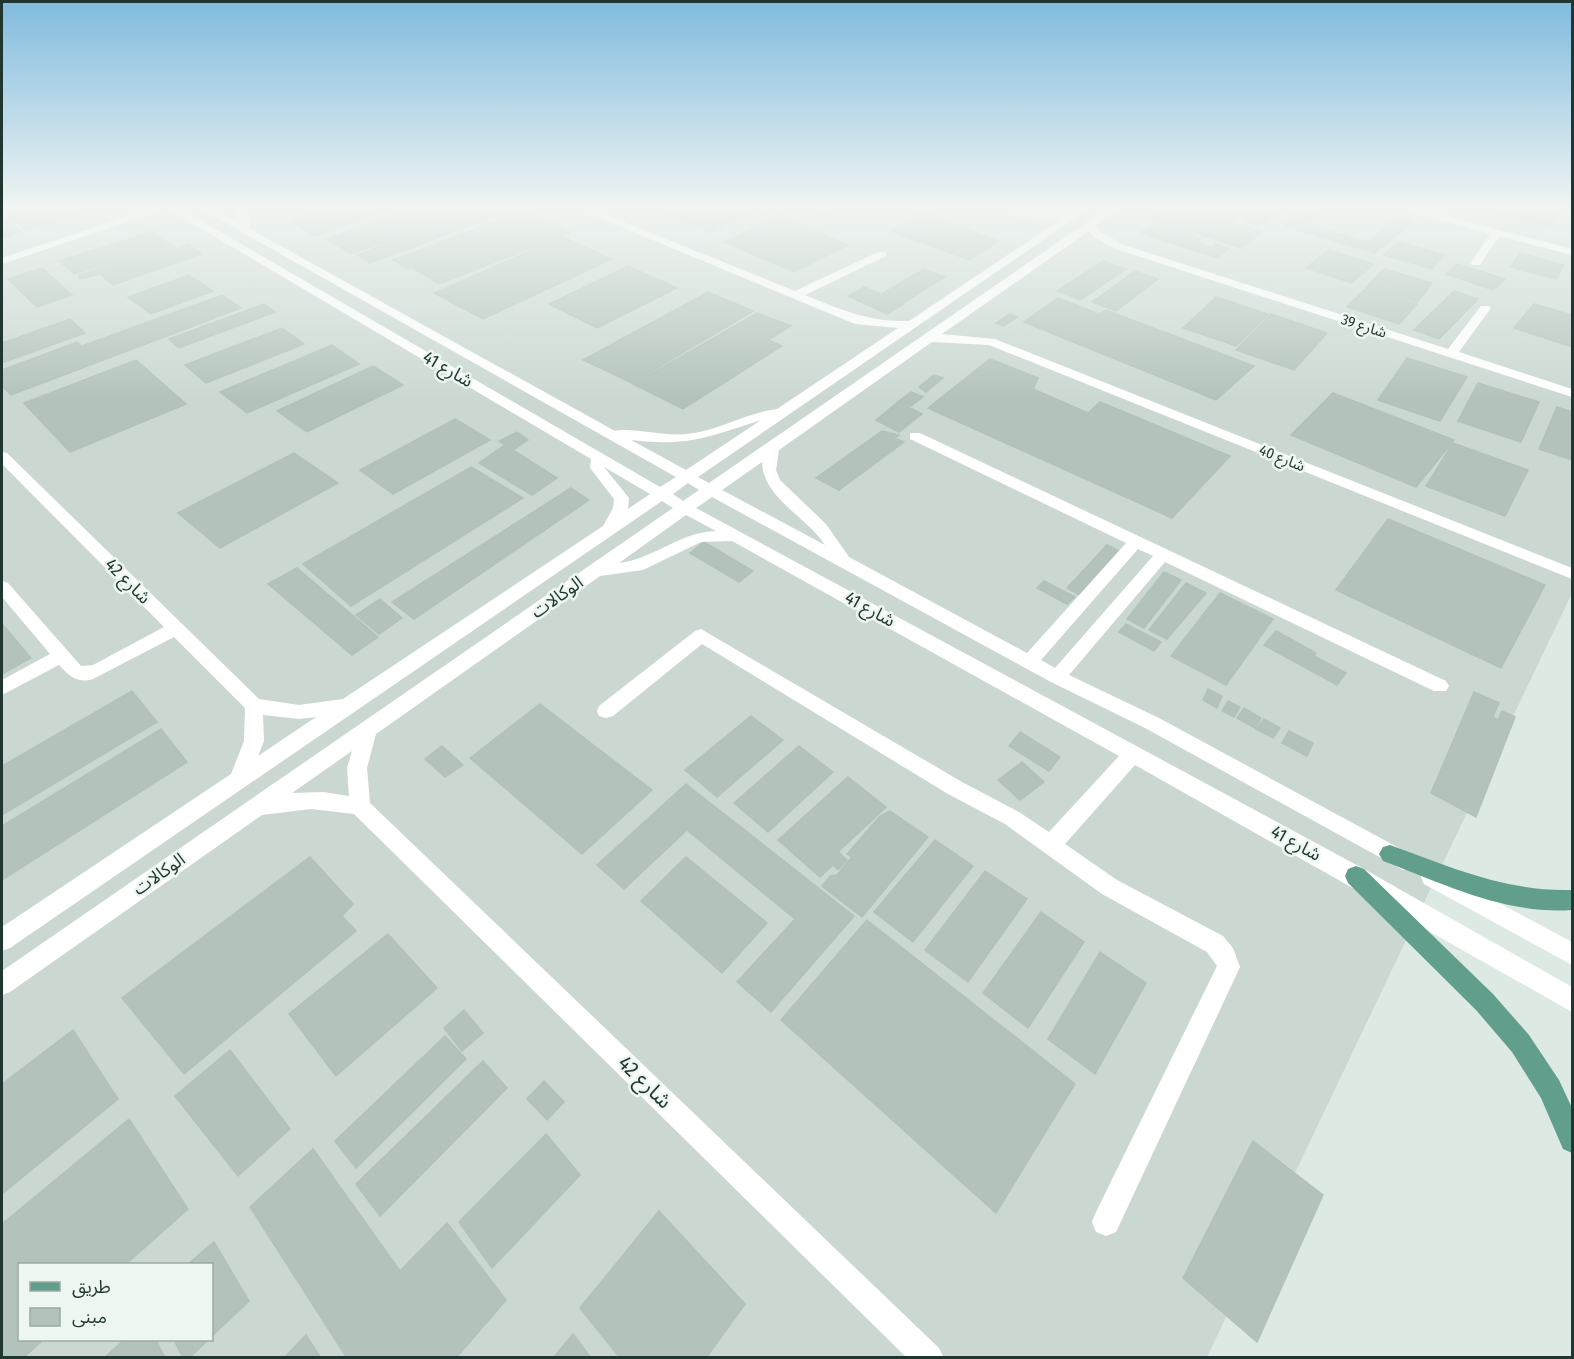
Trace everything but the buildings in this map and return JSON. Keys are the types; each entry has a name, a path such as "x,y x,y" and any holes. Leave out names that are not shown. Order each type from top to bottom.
{"main road":[{"path":"1390,854 1472,884 1530,899 1572,900"},
{"path":"1356,876 1484,999 1515,1034 1541,1072 1572,1140"}],"street":[{"name":"شارع 41","path":"280,272 685,508 1356,876 1572,1000"},
{"name":"شارع 41","path":"320,272 711,490 1057,677 1162,729 1572,954"},
{"path":"740,272 859,321 887,326 915,324"},
{"path":"796,295 843,272"},
{"name":"الوكالات","path":"2,940 990,272"},
{"name":"الوكالات","path":"2,984 1023,272"},
{"name":"شارع 39","path":"1199,272 1572,393"},
{"path":"1451,354 1485,308"},
{"name":"شارع 40","path":"967,312 971,324 991,342"},
{"path":"859,321 871,336 873,352"},
{"name":"شارع 40","path":"928,338 960,338 991,342 1572,574"},
{"path":"610,433 664,440 692,438 717,432 753,417 784,412"},
{"path":"915,436 1440,686"},
{"path":"773,446 769,461 777,488 826,534 842,560"},
{"name":"شارع 42","path":"2,456 254,706"},
{"path":"598,457 597,468 622,498 621,508 607,532"},
{"path":"594,571 637,566 698,537 738,537"},
{"path":"1029,662 1136,541"},
{"path":"1057,677 1163,554"},
{"path":"1114,566 1141,580"},
{"path":"2,587 76,672 87,674 176,628"},
{"path":"606,711 701,634 955,788 1012,818 1097,881 1215,944 1225,956 1229,967 1106,1222"},
{"path":"2,688 60,656"},
{"path":"238,780 254,741 254,706 299,712 350,705"},
{"path":"254,808 311,799 337,801 360,807 357,768 368,728"},
{"path":"1051,845 1133,754"},
{"name":"شارع 42","path":"360,807 929,1358"}],"shaded area":[{"path":"2,272 1572,272 1572,593 1207,1357 2,1358"}]}
